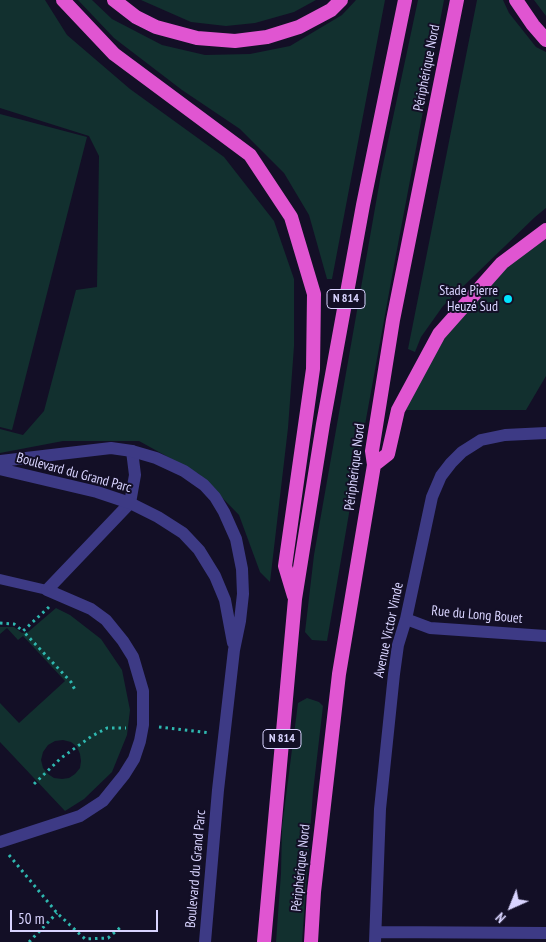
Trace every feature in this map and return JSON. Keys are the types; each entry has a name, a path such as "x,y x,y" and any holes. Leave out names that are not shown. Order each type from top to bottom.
{"highway":[{"name":"N 814","path":"63,0 114,54 250,155 291,217 314,294 313,369 285,566 295,599"},
{"path":"114,0 136,17 156,27 197,38 235,41 267,37 299,26 330,10 342,0"},
{"name":"N 814","path":"264,942 295,599 323,424 363,205 405,0"},
{"name":"Périphérique Nord","path":"311,942 314,892 339,674 374,465 372,451 393,320 457,0"},
{"path":"516,0 532,24 546,40"},
{"path":"374,465 388,454 398,410 439,334 502,263 546,230"}],"street":[{"name":"Avenue Victor Vinde","path":"375,937 384,758 398,645 406,619 432,497 442,476 451,463 462,452 481,440 504,435 546,433"},
{"name":"Boulevard du Grand Parc","path":"0,460 111,448 132,451 156,458 184,471 215,497 236,539 242,569 243,594 224,735 205,942"},
{"path":"3,846 80,816 103,801 134,759 143,728 143,691 132,657 106,620 91,609 47,590 130,503 135,474 132,451"},
{"name":"Boulevard du Grand Parc","path":"0,469 97,492 130,503 158,517 183,533 199,550 215,576 224,600 234,650"},
{"name":"Rue du Long Bouet","path":"406,619 430,628 546,636"},
{"path":"375,937 497,937 546,933"}],"lane":[{"path":"0,579 47,590"}],"path":[{"path":"23,631 60,596"},
{"path":"0,623 14,624 23,631 71,682 76,692"},
{"path":"34,784 61,758 107,728 143,728 224,735"},
{"path":"3,846 57,913 85,939 108,938 122,926"},
{"path":"29,942 57,913"}],"green space":[{"path":"0,0 45,0 67,35 130,89 224,157 274,221 294,279 294,346 288,428 270,582 260,572 239,515 199,474 139,441 63,441 0,453 0,429 23,435 44,411 76,290 97,287 99,156 89,136 0,108"},
{"path":"78,0 92,0 112,19 162,45 205,55 250,54 290,46 342,15 356,0 385,0 332,279 327,279 309,215 284,173 240,129 182,90 114,38"},
{"path":"141,0 316,0 294,12 255,23 226,26 191,22"},
{"path":"418,0 444,0 395,260 327,641 312,640 305,632 314,555 381,174"},
{"path":"477,0 503,0 509,13 536,47 546,52 546,208 443,306 421,337 415,352 408,349"},
{"path":"534,0 546,0 546,16"},
{"path":"0,114 87,137 12,430 0,427"},
{"name":"Stade Pierre Heuzé Sud","path":"546,230 546,376 526,410 399,410 439,334 502,263"},
{"path":"56,608 70,615 101,639 122,670 130,710 127,735 112,772 84,799 65,811 0,742 0,703 19,723 65,681 23,636 18,640 7,628 0,634 0,627 14,627 22,633 28,632","holes":["55,741 71,742 77,747 80,754 80,768 69,778 54,778 43,768 41,760 43,752 48,745"]},
{"path":"307,698 319,702 323,706 313,792 302,942 276,942 282,827 298,703"}],"place":[{"name":"Stade Pierre Heuzé Sud","path":"508,299"}]}
